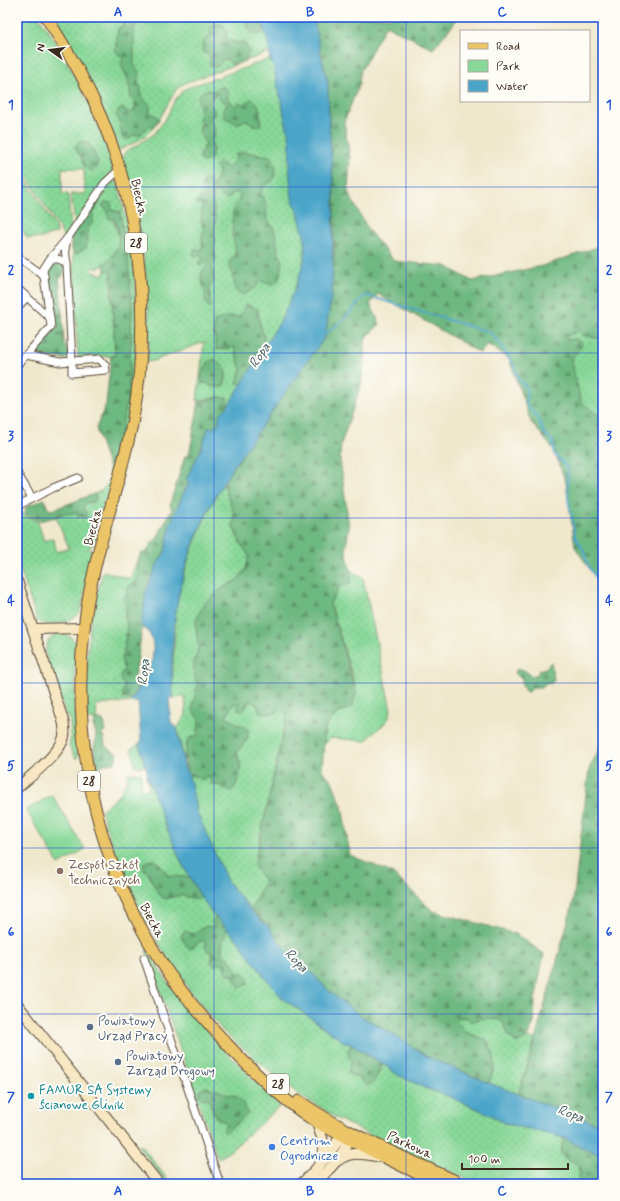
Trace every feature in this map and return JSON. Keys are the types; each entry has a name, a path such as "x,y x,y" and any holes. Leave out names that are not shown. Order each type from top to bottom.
{"main road":[{"name":"Biecka","path":"46,17 94,100 107,133 125,188 135,240 140,286 142,338 139,383 125,455 95,572 84,628 80,681 84,751 91,792 103,838 130,907 150,944 184,995 215,1032 254,1073 293,1106 316,1122 345,1134"},
{"name":"Biecka","path":"215,1032 295,1098 345,1134"},
{"name":"28","path":"345,1134 384,1158"},
{"name":"Parkowa","path":"345,1134 462,1184"},
{"name":"Parkowa","path":"384,1158 440,1184"}],"street":[{"path":"17,366 50,327 44,267 69,236 105,183 119,170"},
{"path":"26,355 60,362 72,361 65,248 69,236"},
{"path":"17,256 44,276"},
{"path":"50,259 60,259 67,265"},
{"path":"17,288 50,318"},
{"path":"17,308 27,297"},
{"path":"17,473 32,498"},
{"path":"17,506 53,488 78,478"},
{"path":"17,581 64,726 64,736 56,752 17,788"},
{"path":"33,629 84,628"},
{"path":"144,958 220,1184"},
{"path":"17,1004 159,1184"},
{"path":"316,1122 324,1142 324,1150 320,1166"},
{"path":"315,1184 335,1162 344,1149 345,1134"},
{"path":"301,1184 320,1166 345,1134"},
{"path":"335,1162 345,1155 353,1154 384,1158"},
{"path":"210,1157 216,1184"}],"green space":[{"path":"17,17 39,17 51,34 81,88 98,125 112,164 112,171 75,224 71,194 85,194 84,169 62,168 62,194 68,194 71,228 64,238 17,161","holes":["92,149 98,162 84,166 81,156"]},
{"path":"55,17 189,17 194,20 198,17 247,17 248,29 255,34 258,35 262,33 264,26 270,52 185,83 177,88 156,125 143,138 120,150 81,63"},
{"path":"125,17 145,17 145,19 138,20 134,29 134,65 139,72 138,83 141,88 141,97 150,105 150,112 158,117 158,120 152,127 148,126 140,135 133,135 128,140 122,137 120,123 116,115 122,108 130,113 135,110 135,103 131,98 128,79 121,65 123,56 119,55 115,51 118,28 123,26"},
{"path":"247,17 262,17 264,26 262,33 257,35 250,31 245,23"},
{"path":"314,17 459,17 433,49 386,25 360,72 359,85 344,122 350,157 348,192 369,231 394,261 446,266 472,281 542,266 603,245 603,339 582,335 580,330 566,336 567,340 576,339 581,342 582,345 571,359 581,402 603,419 603,589 575,547 566,483 554,450 531,422 509,359 487,344 480,353 378,294 370,304 380,324 365,339 361,385 341,444 340,459 349,527 346,549 351,574 350,584 339,587 330,603 356,693 352,707 336,714 325,727 322,770 332,781 342,806 350,855 392,873 433,911 516,934 544,954 535,1000 534,1023 527,1038 518,1043 509,1036 502,1021 494,1019 486,1018 471,1022 467,1018 462,1017 455,1020 467,1033 487,1040 494,1057 494,1066 489,1083 428,1057 358,1014 329,991 310,971 302,966 285,950 269,927 253,912 252,907 265,881 254,866 287,715 280,708 277,713 268,714 260,712 256,704 250,701 243,711 238,709 238,703 233,704 226,716 248,729 248,738 237,752 240,763 240,773 237,783 231,792 219,785 211,784 210,777 207,776 202,780 195,776 189,775 186,766 185,757 188,739 198,735 199,718 195,715 192,708 198,684 194,675 194,663 199,646 197,640 196,622 198,615 204,604 221,589 237,580 246,570 249,556 241,544 233,527 234,514 224,486 225,480 292,382 323,340 326,332 333,275 331,268 334,256 334,195 328,82 320,52"},
{"path":"220,24 224,26 227,32 226,39 238,43 245,42 249,51 246,61 241,60 238,63 231,64 228,60 222,60 218,66 214,67 210,65 210,57 202,50 203,44 205,39 209,37 211,25"},
{"path":"270,59 274,69 290,141 289,169 292,198 298,212 305,241 304,261 296,286 281,320 261,354 264,337 260,325 258,309 239,317 228,317 217,350 234,347 241,369 237,383 243,384 228,406 227,398 220,397 197,401 204,342 153,361 146,362 149,340 147,289 142,244 133,196 122,160 127,150 154,134 165,120 175,100 184,89","holes":["215,360 223,365 213,387 206,383 201,376 209,361"]},
{"path":"220,87 228,90 228,100 232,102 234,106 238,103 247,104 252,99 255,101 259,106 261,124 258,126 254,125 246,120 237,124 224,117 224,108 227,105 226,102 219,99 217,94 215,94 210,101 215,114 211,117 210,121 214,124 215,131 214,137 211,141 213,147 212,157 210,160 202,162 200,159 200,153 206,145 200,133 199,118 201,110 197,101 198,97 206,90 213,91"},
{"path":"84,141 89,143 98,162 97,168 92,171 88,170 84,166 81,156 78,154 75,147 78,142"},
{"path":"241,152 272,157 275,162 275,173 272,182 267,183 263,187 261,194 267,206 266,213 268,221 273,227 276,235 278,252 282,260 279,280 272,285 260,281 256,287 244,295 236,291 229,262 234,256 236,250 232,234 232,220 234,206 240,197 238,193 234,192 226,199 217,193 213,187 219,172 215,166 219,162 229,168 235,159 236,154"},
{"path":"17,166 55,226 57,233 42,238 27,238 17,219"},
{"path":"207,179 210,181 214,194 213,201 216,221 214,228 214,252 216,258 212,266 214,282 211,284 209,289 211,307 205,302 205,290 201,275 207,266 204,263 199,266 198,263 202,258 200,256 194,256 193,253 195,249 201,251 202,248 202,235 204,230 201,221 202,206 201,204 196,203 203,191 201,187 202,183"},
{"path":"112,180 116,181 119,187 129,235 133,265 136,327 132,388 121,449 112,478 108,466 116,453 128,397 132,307 128,260 120,212 106,209 116,226 118,234 117,249 113,257 97,269 94,267 92,268 92,271 103,275 105,271 111,270 115,356 78,357 73,252 76,254 80,252 88,240 87,230 91,224 94,211 98,205 98,195"},
{"path":"98,195 100,201 94,213 93,222 87,230 88,240 86,248 76,254 71,248 71,236"},
{"path":"105,202 111,203 112,210 120,212 128,260 132,307 128,397 116,453 108,466 96,428 106,404 111,356 115,356 111,270 105,271 104,264 114,254 118,246 119,236 118,228 114,219 109,219 106,209 102,206"},
{"path":"55,262 63,263 66,266 64,274 59,280 64,343 69,351 69,356 66,359 36,355 32,352 53,332 45,271"},
{"path":"246,304 258,309 260,325 264,337 261,354 243,384 237,383 241,369 234,347 217,350 214,333 214,321 228,317 239,317"},
{"path":"580,330 582,335 603,339 603,419 581,403 571,359 581,346 576,340 567,340 566,336"},
{"path":"215,360 223,365 225,371 226,379 222,387 213,387 206,383 202,384 201,376 209,361"},
{"path":"220,397 227,398 228,406 220,414 218,424 213,428 208,428 188,481 188,485 170,525 165,552 157,564 145,597 135,678 140,686 131,700 123,698 122,693 124,685 121,682 120,676 124,669 121,658 124,651 127,624 125,618 126,605 124,598 129,587 136,581 138,574 138,560 141,553 146,553 152,542 156,540 172,509 170,504 185,456 189,455 199,402"},
{"path":"225,480 224,486 234,514 233,527 241,544 249,556 246,569 237,580 221,589 198,615 196,622 197,640 199,646 194,663 194,675 198,684 192,708 199,718 198,735 188,739 184,760 177,728 186,715 185,697 173,698 173,666 177,606 184,576 193,548 204,520"},
{"path":"110,481 111,484 96,526 96,539 94,541 94,545 90,546 89,549 92,550 93,555 80,612 76,616 58,624 51,625 40,622 35,619 36,617 17,560 17,513 19,512 38,522 44,541 53,538 57,552 69,548 56,517 60,514 75,512 83,507 87,502 94,502 96,496 94,494 101,491"},
{"path":"94,494 96,499 94,502 87,502 83,508 87,513 86,516 83,517 78,516 77,512 59,515 39,521 26,514 25,508 44,499 48,509 52,510"},
{"path":"137,560 138,568 136,582 129,587 128,593 124,599 126,605 125,618 127,624 124,651 121,658 124,669 122,673 124,685 123,698 131,700 131,702 96,705 97,720 87,719 89,639 92,613 103,571 130,579"},
{"path":"350,570 363,578 391,710 388,720 365,741 331,738 324,745 325,727 336,714 352,707 356,693 353,678 330,603 339,587 351,574"},
{"path":"56,634 71,637 76,645 75,687 78,757 76,759 69,746 71,730 68,714 66,715 45,652 48,641"},
{"path":"551,662 554,679 552,683 544,684 542,687 534,687 529,692 525,691 522,686 522,678 515,673 517,669 523,670 532,676 538,674 539,670 546,668"},
{"path":"250,700 256,704 280,708 287,715 254,866 265,881 252,907 253,912 227,881 209,843 197,812 189,775 195,776 202,780 207,776 210,777 212,784 219,785 231,792 241,765 237,752 248,738 243,726 226,716 232,704 240,704 243,711"},
{"path":"95,720 103,720 105,732 101,734 104,738 105,746 117,754 115,763 103,763 103,766 99,768 94,749 96,734 93,725"},
{"path":"603,741 603,1000 597,1004 603,1014 603,1126 518,1095 529,1061 573,903 589,769"},
{"path":"139,744 145,766 140,767 135,766 131,749"},
{"path":"128,773 141,773 141,790 149,789 148,781 150,782 163,819 182,864 212,913 235,937 283,999 344,1042 352,1045 348,1050 352,1060 348,1072 349,1074 358,1077 361,1080 378,1074 383,1064 398,1075 427,1089 448,1096 487,1113 504,1123 564,1138 560,1154 569,1161 577,1163 583,1183 585,1184 478,1184 384,1142 336,1118 319,1106 303,1098 223,1031 190,991 165,954 140,910 112,845 101,810 122,790 127,780"},
{"path":"52,795 85,849 59,865 26,810"},
{"path":"153,860 159,863 168,876 190,877 202,898 193,899 182,895 165,899 159,895 148,873 144,869 143,864 147,861"},
{"path":"216,917 227,929 222,946 223,956 230,960 238,973 244,973 248,977 248,984 240,988 233,975 229,975 225,971 224,963 214,965 211,961 213,955 205,948 206,943 203,941 199,942 190,949 181,936 184,931 194,934 205,927 214,927 213,920"},
{"path":"147,949 160,971 191,1012 225,1051 280,1106 230,1151 218,1159 146,950"},
{"path":"462,1017 493,1018 502,1020 509,1036 517,1043 527,1038 535,1040 518,1095 489,1083 494,1066 493,1052 487,1040 473,1036 458,1024 455,1020"},
{"path":"352,1045 383,1064 373,1083 367,1086 358,1077 349,1074 348,1072 352,1061 349,1058 348,1050"},
{"path":"206,1087 228,1095 235,1095 249,1113 225,1133 223,1130 226,1124 215,1116 209,1098 203,1099 199,1096 200,1090"},
{"path":"564,1138 585,1149 603,1155 603,1184 585,1184 579,1181 578,1176 581,1173 577,1163 569,1161 560,1154"},
{"path":"138,1146 142,1146 171,1184 168,1184"}],"water":[{"path":"262,17 314,18 328,82 334,195 332,291 326,332 323,340 228,475 203,522 191,551 182,580 173,633 173,698 169,698 171,723 177,728 185,769 189,775 197,812 227,881 254,914 269,927 285,950 302,966 310,971 329,991 358,1014 428,1057 489,1083 603,1126 603,1155 585,1149 564,1138 504,1123 487,1113 425,1088 398,1075 352,1045 344,1042 283,999 235,937 212,913 204,902 182,864 163,819 153,789 148,779 146,779 148,775 139,744 141,742 138,702 131,702 131,700 147,675 152,662 153,646 151,637 141,626 146,591 157,564 165,552 170,525 188,485 188,481 186,479 201,449 208,428 213,428 218,424 220,414 228,406 281,320 296,286 304,261 305,241 298,212 292,198 289,169 290,141 274,69 270,59 269,44"}],"waterway":[{"path":"323,336 345,318 365,295 489,332 514,365 518,379 527,388 526,404 537,417 544,433 553,441 554,454 567,467 568,498 575,536 583,549 588,565 603,590"}],"place":[{"name":"Zespół Szkół Technicznych","path":"60,871"},
{"name":"Powiatowy Urząd Pracy","path":"90,1027"},
{"name":"Powiatowy Zarząd Drogowy","path":"118,1062"},
{"name":"FAMUR SA Systemy ścianowe Glinik","path":"31,1096"},
{"name":"Centrum Ogrodnicze","path":"272,1147"}],"water label":[{"name":"Ropa","path":"259,355"},
{"name":"Ropa","path":"143,672"},
{"name":"Ropa","path":"297,960"},
{"name":"Ropa","path":"571,1113"}]}
